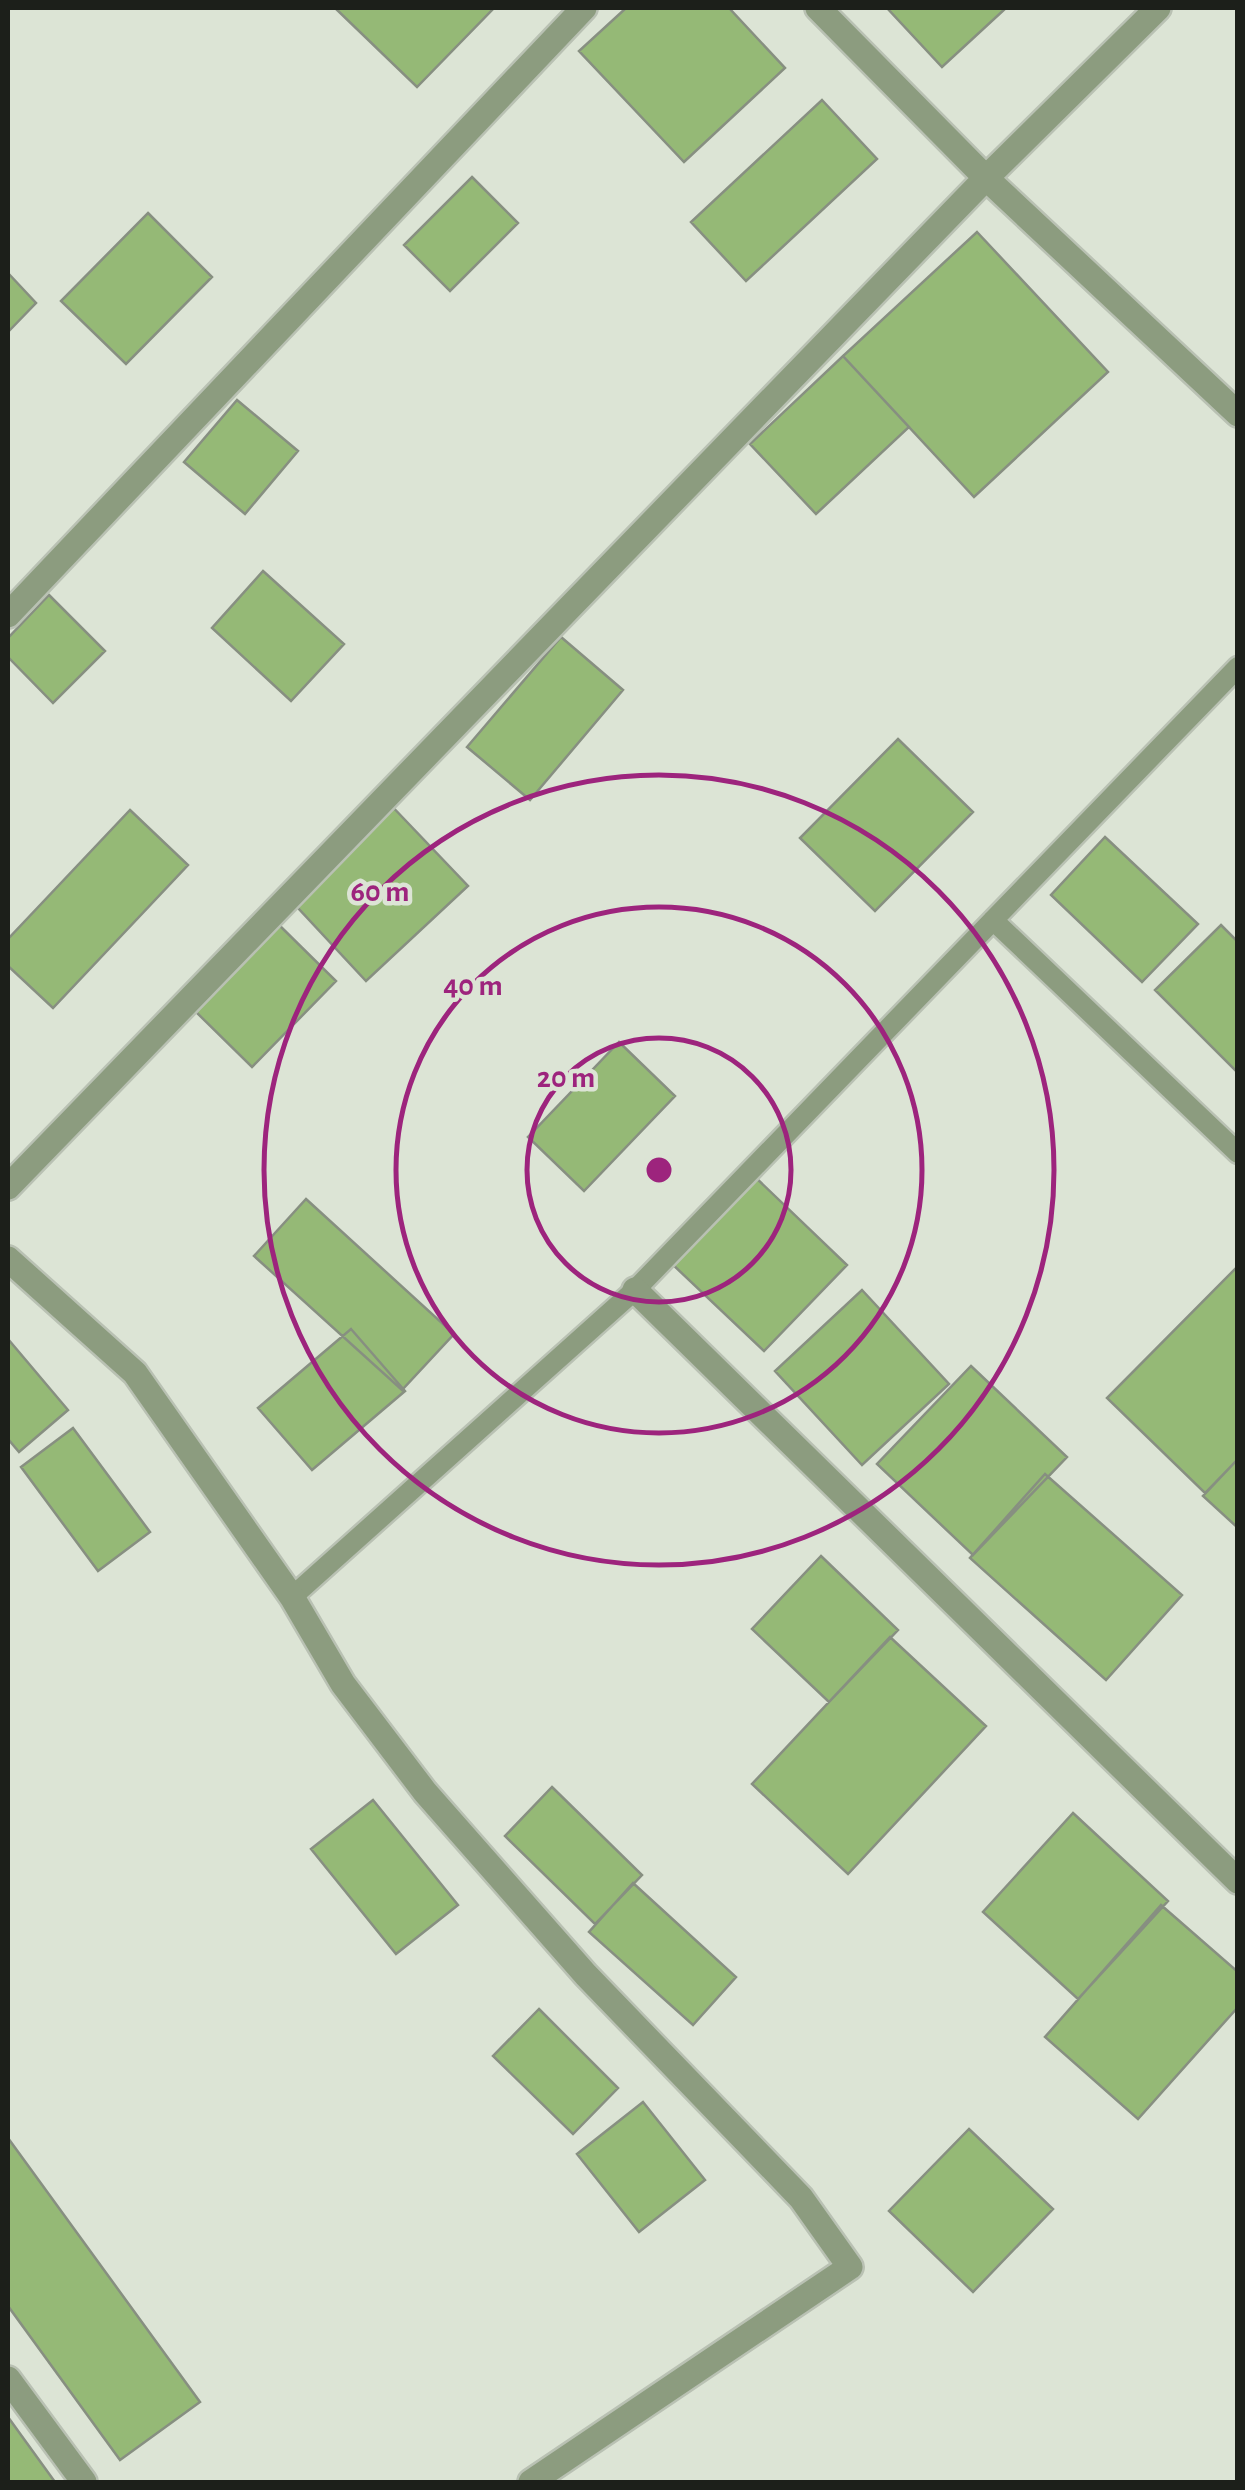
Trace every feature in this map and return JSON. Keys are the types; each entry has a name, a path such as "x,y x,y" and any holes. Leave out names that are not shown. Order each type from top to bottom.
{"street":[{"path":"8,615 584,8"},
{"path":"818,8 986,178 1238,414"},
{"path":"8,1187 986,178 1158,8"},
{"path":"8,1259 135,1373 292,1597 343,1684 425,1792 586,1975 801,2198 850,2268 531,2482"},
{"path":"635,1290 1238,1881"},
{"path":"8,2379 84,2482"}],"lane":[{"path":"292,1597 635,1290 1238,666"},
{"path":"993,920 1238,1153"}],"building":[{"path":"335,8 494,8 417,87"},
{"path":"626,8 729,8 785,68 684,162 579,51"},
{"path":"887,8 1006,8 942,67"},
{"path":"822,100 877,159 746,281 691,222"},
{"path":"472,177 518,223 450,291 404,245"},
{"path":"148,213 212,277 126,364 61,301"},
{"path":"977,232 1108,372 974,497 843,356"},
{"path":"8,273 36,303 8,332"},
{"path":"843,356 909,427 816,514 750,444"},
{"path":"237,400 298,451 245,514 184,462"},
{"path":"263,571 344,644 291,701 212,628"},
{"path":"49,595 105,651 53,703 8,657 8,638"},
{"path":"561,637 623,690 530,800 467,747"},
{"path":"898,739 973,812 875,911 800,838"},
{"path":"386,800 468,886 366,981 285,894"},
{"path":"130,810 188,865 53,1008 8,966 8,939"},
{"path":"1105,837 1198,924 1142,982 1051,895"},
{"path":"276,922 336,981 252,1067 192,1008"},
{"path":"1221,925 1238,942 1238,1073 1155,990"},
{"path":"619,1042 675,1096 584,1191 528,1137"},
{"path":"753,1175 847,1265 764,1351 670,1262"},
{"path":"306,1199 454,1334 402,1390 254,1256"},
{"path":"1238,1266 1238,1459 1205,1493 1107,1398"},
{"path":"862,1290 949,1384 862,1465 775,1371"},
{"path":"351,1329 405,1391 312,1470 258,1408"},
{"path":"8,1339 68,1410 19,1452 8,1439"},
{"path":"971,1366 1067,1457 973,1555 877,1464"},
{"path":"73,1428 150,1532 98,1571 21,1467"},
{"path":"1238,1459 1238,1528 1203,1496"},
{"path":"1045,1474 1182,1595 1106,1680 970,1558"},
{"path":"821,1556 898,1630 829,1702 752,1629"},
{"path":"890,1637 986,1726 848,1874 752,1784"},
{"path":"552,1787 642,1875 595,1924 505,1836"},
{"path":"373,1800 458,1905 396,1954 311,1849"},
{"path":"1073,1813 1168,1901 1078,1999 983,1912"},
{"path":"633,1883 736,1977 693,2025 589,1932"},
{"path":"1161,1905 1238,1972 1238,2007 1138,2119 1045,2037"},
{"path":"539,2009 618,2088 573,2134 493,2056"},
{"path":"643,2102 705,2180 639,2232 577,2154"},
{"path":"969,2129 1053,2209 973,2292 889,2211"},
{"path":"8,2138 200,2402 120,2460 8,2306"},
{"path":"8,2417 55,2482 8,2482"}]}
